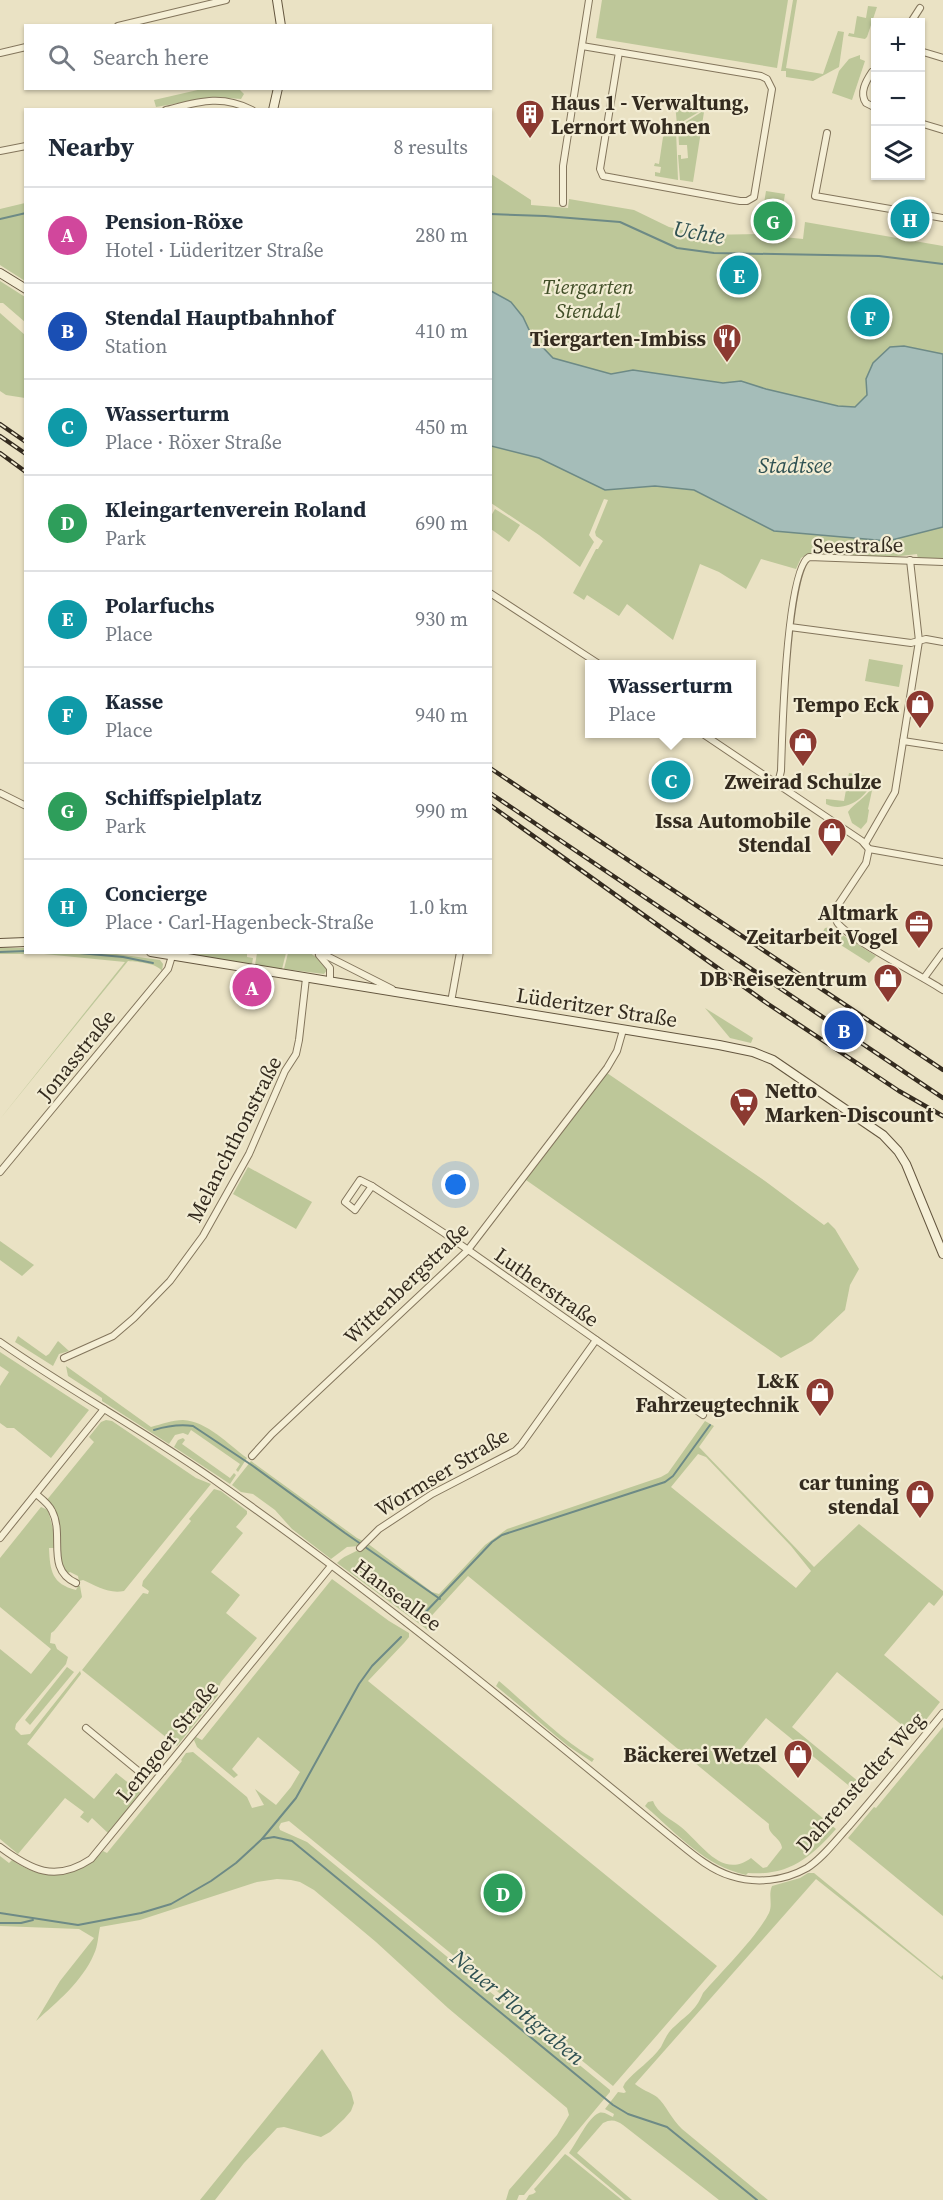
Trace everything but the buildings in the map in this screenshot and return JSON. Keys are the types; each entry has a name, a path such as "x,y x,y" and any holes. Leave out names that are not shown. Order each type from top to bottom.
{"main road":[{"path":"277,0 281,24"},
{"path":"273,108 278,90"},
{"path":"0,273 24,288"},
{"path":"0,943 24,942"},
{"name":"Lüderitzer Straße","path":"162,954 753,1052 784,1067 883,1135 902,1157 943,1254"}],"street":[{"path":"126,24 226,0"},
{"path":"563,203 563,166 589,0"},
{"path":"914,18 920,8"},
{"path":"582,46 619,52 761,76 767,79 772,88 753,197 747,201 740,201 603,176 600,169 619,52"},
{"path":"0,53 24,47"},
{"path":"925,52 943,58"},
{"path":"871,73 862,94 866,103 871,106"},
{"path":"176,108 218,100 239,103 248,108"},
{"path":"925,124 943,130"},
{"path":"827,133 815,196 943,218"},
{"path":"0,151 24,146"},
{"name":"Seestraße","path":"790,627 797,578 809,557 943,562"},
{"path":"910,560 919,641 892,800 867,847 866,862 836,908 835,918 841,927 943,990"},
{"path":"492,594 593,660"},
{"path":"778,783 781,771 790,627 911,643 926,639 943,642"},
{"path":"709,738 778,783 867,847 943,862"},
{"path":"903,741 943,747"},
{"path":"0,793 24,805"},
{"path":"924,978 943,952"},
{"path":"320,954 330,968 330,981"},
{"path":"322,954 401,993"},
{"path":"451,1002 460,954"},
{"name":"Jonasstraße","path":"0,1172 168,969 172,956"},
{"name":"Melanchthonstraße","path":"64,1358 100,1343 128,1323 170,1281 202,1239 249,1154 285,1071 296,1054 306,978"},
{"name":"Wittenbergstraße","path":"252,1456 272,1434 467,1251 607,1068 617,1051 623,1030"},
{"path":"360,1180 372,1186 357,1209 345,1203 360,1180"},
{"name":"Lutherstraße","path":"372,1186 444,1233 703,1415"},
{"name":"Wormser Straße","path":"362,1545 389,1522 432,1494 515,1451 596,1340"},
{"name":"Hanseallee","path":"0,1341 216,1481 412,1626 704,1863 730,1876 747,1880 766,1880"},
{"path":"0,1538 104,1409"},
{"path":"36,1494 52,1512 55,1521 59,1567 62,1574 76,1583"},
{"name":"Lemgoer Straße","path":"0,1846 26,1866 39,1870 63,1871 81,1865 101,1848 331,1566"},
{"name":"Dahrenstedter Weg","path":"766,1880 793,1874 818,1859 860,1813 943,1713"},
{"path":"86,1728 142,1774 147,1773 153,1767 163,1771"}],"green space":[{"path":"602,0 788,0 777,68 596,38"},
{"path":"793,0 797,0 786,68 823,74 838,31 844,32 839,67 813,81 786,77 786,71 781,71"},
{"path":"868,6 877,7 865,39 848,36 849,33 854,34 857,16 866,18"},
{"path":"860,55 860,59 865,61 852,100 832,93 839,71 849,59"},
{"path":"198,90 240,90 244,94 241,99 213,97 156,107 154,100"},
{"path":"676,101 701,105 702,110 677,125"},
{"path":"703,111 693,182 680,180 678,155 681,155 681,159 688,158 687,145 679,145 678,127"},
{"path":"673,128 676,130 678,180 655,176 655,172 660,173 661,167 654,166 655,163 659,164 663,137"},
{"name":"Tiergarten Stendal","path":"492,175 531,200 531,205 568,208 569,199 634,210 669,227 704,235 759,234 766,191 785,194 783,206 788,207 784,237 803,239 805,222 943,246 943,559 918,559 917,554 893,557 808,554 801,558 796,569 761,559 746,589 719,572 700,564 673,640 627,604 619,616 587,595 584,600 573,593 596,549 603,541 596,536 595,532 608,500 604,499 589,535 594,542 580,567 539,535 492,504"},
{"path":"24,203 24,280 0,265 0,209"},
{"path":"0,281 24,296 24,321 3,303 0,303"},
{"path":"0,313 24,334 24,398 6,395 0,391"},
{"path":"495,509 520,525 509,542 492,530 492,514"},
{"path":"869,659 903,665 899,687 865,681"},
{"path":"849,773 873,777 867,791 862,797 848,805 833,807 826,804 826,799 844,801"},
{"path":"873,786 867,822 861,829 852,823 848,812"},
{"path":"830,927 876,956 869,963 822,933 825,928"},
{"path":"0,948 24,948 24,954 0,954"},
{"path":"44,954 116,954 160,960 163,964 162,971 142,962 128,961 0,1119 125,962"},
{"path":"182,954 247,954 247,957 253,958 252,964"},
{"path":"257,954 286,954 282,969 255,965"},
{"path":"288,954 312,954 321,961 327,970 324,974 284,969"},
{"path":"705,1008 753,1038 751,1043 730,1038"},
{"path":"607,1073 765,1181 824,1225 828,1222 835,1229 859,1269 850,1285 845,1310 812,1341 781,1358 526,1180"},
{"path":"248,1167 312,1202 296,1229 233,1194"},
{"path":"0,1241 34,1265 22,1276 0,1260"},
{"path":"18,1336 46,1356 58,1341 69,1351 59,1354 53,1366 15,1342"},
{"path":"0,1352 89,1410 51,1458 14,1428 7,1428 0,1423 0,1386 9,1372 0,1366"},
{"path":"66,1366 151,1427 175,1421 192,1421 209,1429 247,1458 238,1472 236,1470 240,1464 191,1430 188,1435 183,1433 175,1435 169,1444 68,1376"},
{"path":"112,1421 196,1478 211,1484 124,1591 118,1592 103,1589 83,1580 79,1581 78,1576 70,1572 65,1575 61,1565 59,1534 46,1501 94,1442 89,1437 101,1422"},
{"path":"705,1421 714,1426 699,1447 814,1567 859,1524 943,1591 943,1595 934,1606 929,1602 884,1655 940,1702 914,1735 837,1672 792,1727 859,1782 853,1789 766,1718 740,1750 836,1829 817,1849 787,1868 746,1875 731,1871 692,1848 646,1807 648,1802 653,1801 661,1812 721,1862 731,1865 740,1864 751,1858 763,1868 767,1867 782,1848 770,1831 769,1824 468,1576 424,1624 432,1631 429,1631 337,1563 367,1543 432,1592 439,1594 485,1545 507,1529 668,1473","holes":["698,1454 706,1457 791,1546 811,1571 796,1588 671,1487"]},
{"path":"183,1438 185,1440 182,1444 230,1478 234,1473 236,1475 230,1484 174,1447 178,1440"},
{"path":"251,1461 363,1541 359,1546 347,1547 331,1559 292,1529 275,1510 253,1494 241,1492 232,1485"},
{"path":"214,1489 221,1491 247,1511 247,1514 236,1527 243,1533 211,1572 240,1595 226,1613 257,1638 221,1682 217,1691 218,1695 177,1746 82,1670 143,1593 148,1594 149,1591 142,1586 143,1581"},
{"path":"41,1507 48,1510 54,1533 54,1548 49,1548 54,1575 57,1580 68,1587 76,1590 80,1586 82,1597 51,1633 50,1643 55,1644 57,1649 68,1657 66,1664 16,1724 15,1729 21,1735 30,1734 80,1671 81,1674 27,1744 94,1799 116,1773 141,1793 108,1833 92,1818 88,1823 80,1817 84,1812 65,1798 18,1854 0,1839 0,1649 31,1674 51,1649 0,1607 0,1558"},
{"path":"332,1579 409,1633 404,1643 368,1681 717,1966 613,2086 289,1821 281,1823 280,1830 307,1842 610,2090 524,2195 519,2195 517,2200 506,2200 509,2190 557,2135 569,2115 567,2108 448,2008 376,1942 314,1890 300,1882 277,1879 257,1882 140,1920 100,1927 95,1951 83,1974 36,2021 60,1981 94,1938 79,1929 0,1926 0,1856 9,1863 12,1860 36,1872 48,1874 72,1872 83,1867 103,1851 107,1853 182,1761 186,1753 193,1752 247,1797 252,1808 264,1805 255,1789 276,1805 300,1772 258,1737 232,1769 238,1775 234,1778 197,1747 194,1740 196,1737 202,1740"},
{"path":"67,1667 74,1672 30,1725 25,1720"},
{"path":"499,1681 557,1732 594,1759 592,1762 568,1746 496,1686"},
{"path":"943,1727 943,1916 848,1838"},
{"path":"808,1873 814,1873 941,1977 943,1975 943,1980 816,1879 635,2084 657,2097 682,2129 768,2200 719,2200 623,2125 616,2121 609,2121 603,2123 577,2153 632,2200 625,2200 569,2153 595,2115 603,2113 613,2117 614,2114 605,2109 618,2092 626,2092 623,2087 625,2083 657,2052 670,2031 693,2010 703,1993 756,1933 769,1913 772,1886 800,1878"},
{"path":"322,2049 351,2092 354,2103 351,2111 330,2132 321,2137 284,2127 277,2128 244,2163 215,2200 200,2200"},
{"path":"565,2154 622,2200 526,2200 529,2195 536,2192 534,2189"}],"water":[{"name":"Stadtsee","path":"492,292 511,302 523,317 532,336 553,358 611,374 633,370 723,383 741,381 838,406 855,407 867,395 866,379 873,363 890,347 904,346 943,354 943,527 888,541 774,531 694,490 655,486 605,490 539,458 492,446"}],"waterway":[{"name":"Uchte","path":"0,219 24,213"},
{"name":"Uchte","path":"492,214 620,222 677,248 714,253 879,256 943,264"},
{"path":"0,952 24,951"},
{"path":"90,954 153,963"},
{"path":"421,1617 492,1542 502,1535 665,1482 673,1476 710,1425"},
{"path":"154,1430 173,1426 193,1426 440,1599"},
{"path":"0,1913 78,1925 141,1913 171,1904 211,1881 236,1863 262,1839 296,1798 359,1684 372,1666 401,1637"},
{"name":"Neuer Flottgraben","path":"262,1839 274,1837 292,1841 613,2105 628,2114 667,2127 757,2200"},
{"path":"0,1923 21,1923 33,1920"}],"railway":[{"path":"0,424 24,441"},
{"path":"0,436 24,453"},
{"path":"0,453 24,471"},
{"path":"492,769 943,1070"},
{"path":"492,794 943,1098"},
{"path":"492,806 768,1004 899,1091 943,1116"}],"place":[{"name":"Haus 1 - Verwaltung, Lernort Wohnen","path":"530,140"},
{"name":"Concierge","path":"910,219"},
{"name":"Schiffspielplatz","path":"773,221"},
{"name":"Polarfuchs","path":"739,275"},
{"name":"Kasse","path":"870,317"},
{"name":"Tiergarten-Imbiss","path":"727,364"},
{"name":"Tempo Eck","path":"920,730"},
{"name":"Zweirad Schulze","path":"803,768"},
{"name":"Wasserturm","path":"671,780"},
{"name":"Issa Automobile Stendal","path":"832,858"},
{"name":"Altmark Zeitarbeit Vogel","path":"919,950"},
{"name":"Pension-Röxe","path":"252,987"},
{"name":"DB Reisezentrum","path":"888,1004"},
{"name":"Stendal Hauptbahnhof","path":"844,1030"},
{"name":"Netto Marken-Discount","path":"744,1128"},
{"name":"L&K Fahrzeugtechnik","path":"820,1418"},
{"name":"car tuning stendal","path":"920,1520"},
{"name":"Bäckerei Wetzel","path":"798,1780"},
{"name":"Kleingartenverein Roland","path":"503,1893"}]}
